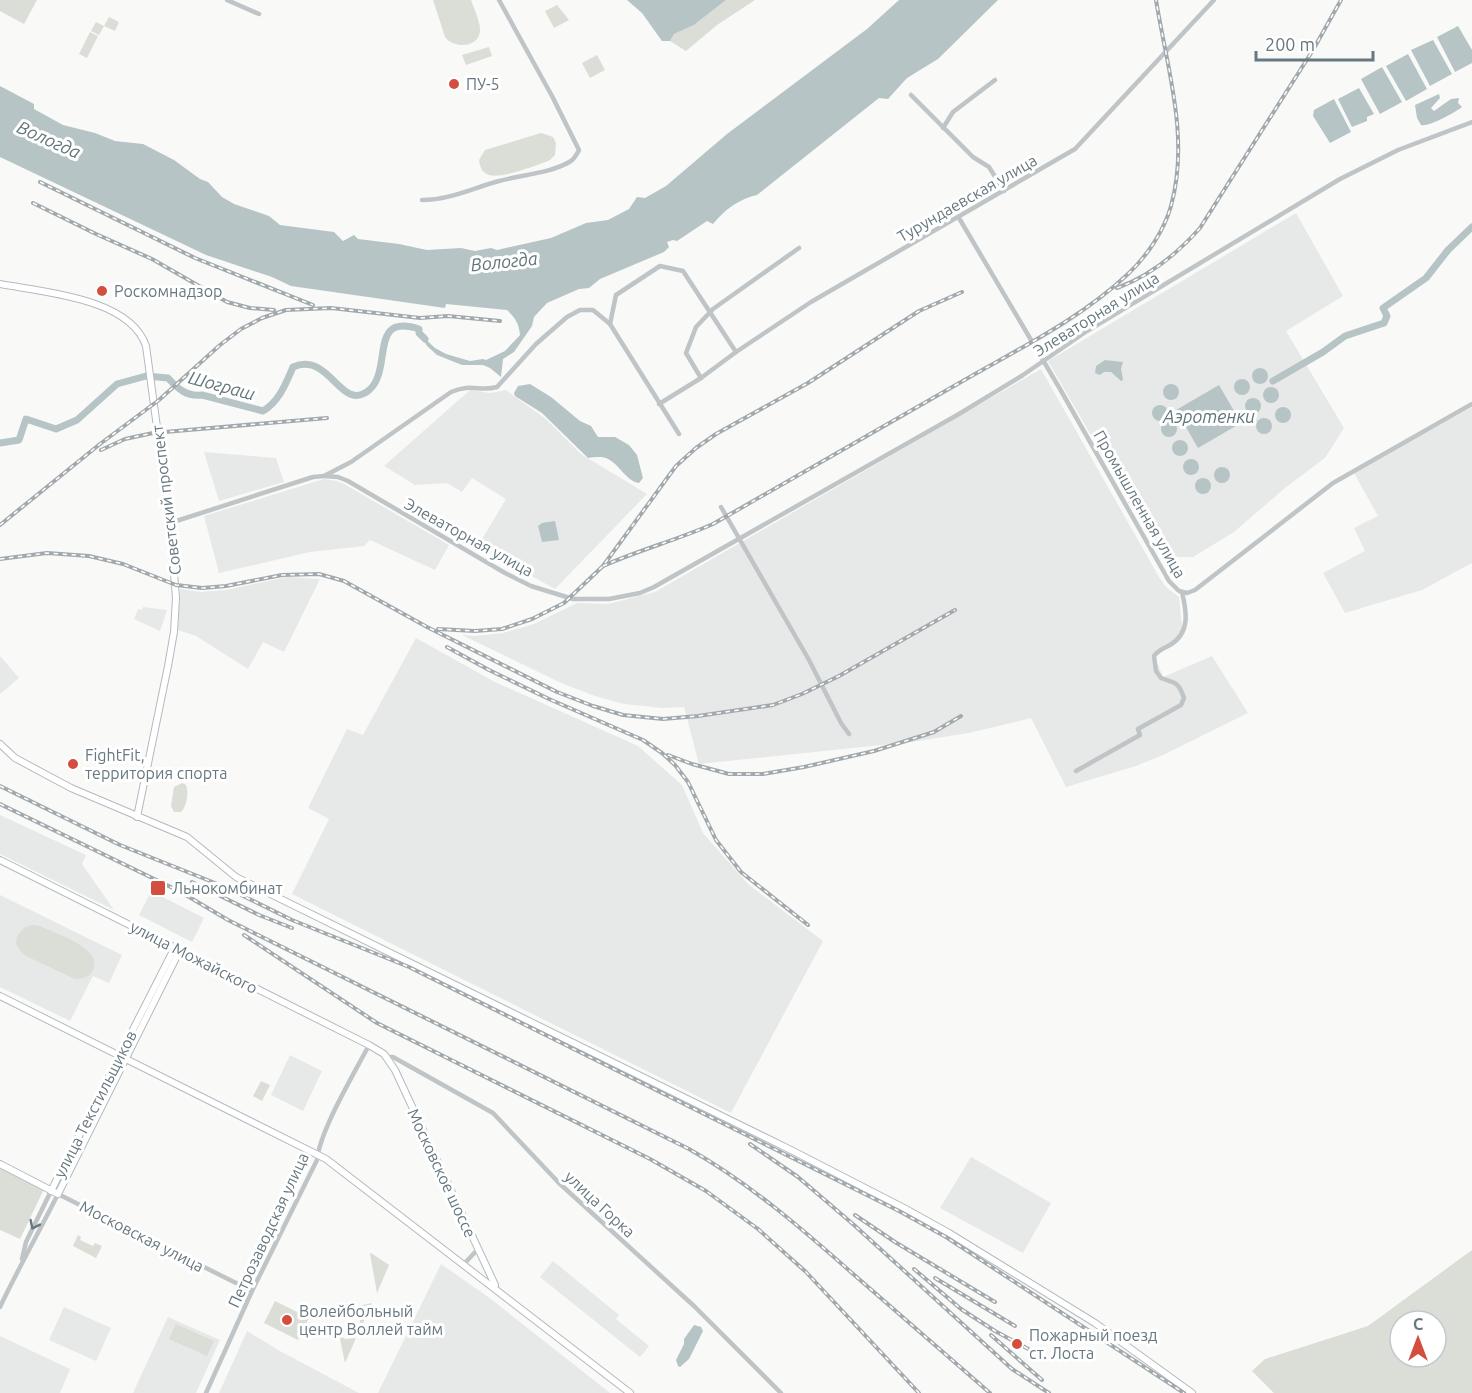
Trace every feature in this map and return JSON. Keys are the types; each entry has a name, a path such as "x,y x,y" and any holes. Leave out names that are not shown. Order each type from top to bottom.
{"street":[{"path":"227,0 259,14"},
{"path":"422,200 438,200 500,181 541,172 570,162 577,156 579,150 554,100 499,0"},
{"name":"Турундаевская улица","path":"659,404 811,302 1075,149 1214,0"},
{"path":"943,128 953,112 996,80"},
{"path":"911,95 973,157 989,167 1004,191"},
{"name":"Элеваторная улица","path":"324,476 338,477 348,482 525,583 570,598 609,599 640,593 950,419 1043,362 1087,331 1340,179 1398,150 1472,122"},
{"name":"Промышленная улица","path":"959,218 1176,590 1187,593 1194,590 1333,483 1472,404"},
{"path":"700,378 686,353 696,327 710,312 798,248"},
{"path":"610,324 616,295 660,266 683,271 735,352"},
{"name":"Советский проспект","path":"0,284 100,306 119,315 141,333 147,346 176,576 174,626 137,814"},
{"path":"170,523 313,477 324,476 351,462 451,392 461,387 471,386 488,390 497,387 536,344 567,317 580,310 593,310 610,324 679,435"},
{"path":"721,507 849,734"},
{"path":"1076,771 1140,735 1138,729 1181,705 1184,698 1180,686 1174,681 1161,678 1156,671 1154,656 1157,651 1170,645 1184,632 1182,592"},
{"path":"0,744 15,758 46,776 118,810 137,814 187,837 236,878 791,1150 912,1212 1095,1323 1192,1393"},
{"name":"улица Можайского","path":"0,860 387,1057"},
{"name":"улица Текстильщиков","path":"21,1262 33,1245 178,949"},
{"name":"Московское шоссе","path":"0,996 318,1154 346,1172 630,1393"},
{"name":"Петрозаводская улица","path":"206,1393 252,1291 315,1166 319,1148 334,1113 369,1046"},
{"name":"Московское шоссе","path":"387,1057 496,1289"},
{"name":"улица Горка","path":"387,1057 393,1057 493,1113 559,1183 694,1306 781,1393"},
{"name":"улица Текстильщиков","path":"0,1308 21,1262 26,1242 51,1191 123,1058"},
{"name":"Московская улица","path":"0,1164 252,1291"},
{"path":"26,1242 33,1245"},
{"path":"464,1264 478,1249"}],"shaded area":[{"path":"0,0 37,0 24,24 0,11"},
{"path":"433,0 471,0 480,28 478,38 464,45 449,41 445,37"},
{"path":"726,0 755,0 717,25 686,51 670,41 674,34 694,25"},
{"path":"557,5 569,20 554,28 545,11"},
{"path":"109,17 119,22 115,31 104,26"},
{"path":"96,22 104,26 99,35 91,31"},
{"path":"90,32 98,36 87,58 79,54"},
{"path":"489,47 492,56 466,65 462,55"},
{"path":"597,55 605,70 590,78 582,63"},
{"path":"541,133 553,137 556,143 555,155 550,160 520,171 495,176 485,173 482,169 479,160 485,150"},
{"path":"1296,213 1343,296 1286,331 1344,428 1325,458 1285,488 1234,532 1193,557 1166,557 1144,527 1048,361"},
{"path":"1041,369 1159,577 1167,588 1179,597 1183,636 1155,657 1163,677 1212,656 1248,713 1163,755 1136,766 1066,787 1031,718 969,733 911,742 699,764 684,707 662,708 624,704 595,696 561,683 462,635 503,633 534,624 577,603 608,604 655,592"},
{"path":"470,390 490,393 506,390 546,419 581,454 647,494 555,589 478,546 506,499 472,478 462,492 447,483 415,485 384,466"},
{"path":"1472,407 1472,563 1422,590 1345,613 1323,573 1365,551 1354,528 1378,516 1354,473"},
{"path":"204,452 276,458 284,482 219,501"},
{"path":"324,479 346,485 449,545 435,570 370,540 364,546 310,552 219,573 204,516"},
{"path":"287,577 320,579 284,652 263,642 248,669 196,636 178,630 180,589 201,592 226,590"},
{"path":"143,607 167,610 160,631 134,619 138,609 142,610"},
{"path":"416,638 495,682 638,746 682,785 703,833 748,884 823,941 731,1113 292,894 329,819 308,808 347,729 363,735"},
{"path":"0,656 19,678 0,694"},
{"path":"182,783 187,788 186,803 181,812 174,812 171,806 174,787"},
{"path":"0,815 86,855 82,864 114,910 0,854"},
{"path":"151,891 204,918 192,942 139,915"},
{"path":"0,895 122,955 109,983 93,976 70,1021 0,987"},
{"path":"40,926 67,938 86,949 95,964 92,972 85,978 75,979 26,956 16,944 17,936 25,927"},
{"path":"290,1055 322,1071 303,1111 271,1095"},
{"path":"261,1081 270,1085 262,1101 253,1096"},
{"path":"971,1157 1051,1203 1023,1253 940,1208"},
{"path":"0,1166 45,1187 20,1239 0,1230"},
{"path":"78,1235 81,1237 80,1240 93,1246 95,1243 102,1246 96,1258 73,1246"},
{"path":"1472,1250 1472,1393 1274,1393 1252,1371 1265,1359 1368,1326 1388,1311 1388,1369 1448,1369 1448,1309 1391,1309"},
{"path":"370,1254 389,1265 377,1293"},
{"path":"553,1261 619,1315 616,1319 649,1346 640,1357 540,1277"},
{"path":"441,1264 491,1299 610,1393 378,1393"},
{"name":"Волейбольный центр Воллей тайм","path":"275,1301 309,1318 298,1340 264,1323"},
{"path":"372,1303 361,1328 358,1306"},
{"path":"64,1307 111,1328 96,1361 49,1340"},
{"path":"168,1317 220,1340 196,1393 133,1393"},
{"path":"176,1324 214,1341 207,1356 169,1339"},
{"path":"247,1331 280,1351 359,1393 219,1393"},
{"path":"0,1336 70,1369 60,1393 0,1393"},
{"path":"342,1337 356,1338 345,1363 340,1339"}],"water":[{"path":"627,0 726,0 694,25 674,34 670,41 662,41 642,13"},
{"name":"Вологда","path":"899,0 998,0 938,59 907,78 888,99 879,98 757,195 732,206 713,224 707,221 677,241 667,242 669,247 664,252 600,279 589,288 579,289 547,303 534,317 532,326 514,352 503,359 501,377 483,365 462,365 437,355 427,346 419,333 435,348 446,354 470,361 486,360 505,351 520,335 516,321 507,310 446,304 445,308 291,286 272,277 206,255 0,157 0,86 34,104 34,109 63,125 115,141 143,144 174,160 200,179 208,182 222,197 234,204 269,216 280,225 334,232 343,241 354,235 358,239 427,250 461,248 475,251 491,248 497,250 551,238 586,223 608,220 629,209 637,197 645,198 666,186 727,134 867,29"},
{"path":"1458,26 1472,50 1472,63 1455,72 1437,37"},
{"path":"1433,40 1452,74 1430,86 1411,50"},
{"path":"1408,54 1427,89 1406,101 1386,66"},
{"path":"1382,67 1402,102 1380,114 1361,79"},
{"path":"1359,88 1374,114 1367,117 1367,121 1352,127 1338,99"},
{"path":"1439,94 1440,98 1431,108 1434,111 1451,99 1459,98 1458,103 1462,107 1435,122 1421,125 1417,118 1415,105"},
{"path":"1334,99 1351,132 1330,143 1313,116 1314,110"},
{"path":"1105,360 1123,362 1121,369 1123,380 1121,381 1111,372 1104,372 1100,375 1095,373 1096,366"},
{"path":"1257,368 1263,368 1268,376 1266,382 1257,384 1252,379 1252,373"},
{"path":"1239,379 1245,379 1250,387 1248,393 1239,395 1234,390 1234,384"},
{"path":"530,384 551,397 580,421 591,426 598,437 615,437 629,445 637,455 643,478 639,483 630,479 608,459 588,458 542,413 515,396 514,393 518,386"},
{"path":"1168,384 1174,384 1179,392 1177,398 1168,400 1163,395 1163,389"},
{"name":"Аэротенки","path":"1219,385 1241,423 1198,448 1176,410"},
{"path":"1268,387 1274,387 1279,395 1277,401 1268,403 1263,398 1263,392"},
{"path":"1250,398 1256,398 1261,406 1259,412 1250,414 1245,409 1245,403"},
{"path":"1157,405 1163,405 1168,413 1166,419 1157,421 1152,416 1152,410"},
{"path":"1280,407 1286,407 1291,415 1289,421 1280,423 1275,418 1275,412"},
{"path":"1261,418 1267,418 1272,426 1270,432 1261,434 1256,429 1256,423"},
{"path":"1166,421 1172,421 1177,429 1175,435 1166,437 1161,432 1161,426"},
{"path":"1177,440 1183,440 1188,448 1186,454 1177,456 1172,451 1172,445"},
{"path":"1188,459 1194,459 1199,467 1197,473 1188,475 1183,470 1183,464"},
{"path":"1219,467 1225,467 1230,475 1228,481 1219,483 1214,478 1214,472"},
{"path":"1200,478 1206,478 1211,486 1209,492 1200,494 1195,489 1195,483"},
{"path":"555,521 559,540 542,542 538,526"},
{"path":"694,1325 701,1327 703,1331 689,1359 680,1367 676,1360 684,1339"}],"waterway":[{"path":"1273,381 1323,352 1345,336 1384,323 1387,316 1383,308 1426,278 1448,250 1472,227"},
{"name":"Шограш","path":"0,443 19,440 26,419 56,429 77,420 117,384 146,376 168,378 179,389 187,393 263,411 278,397 293,367 306,364 326,373 350,394 358,395 368,391 376,382 387,336 393,329 403,326 419,329 419,333 425,339"}],"railway":[{"path":"603,566 713,524 1048,333 1089,306 1135,267 1154,243 1164,225 1171,206 1178,155 1175,103 1156,0"},
{"path":"1117,288 1141,277 1162,263 1200,228 1313,50 1341,0"},
{"path":"40,182 195,258 313,305"},
{"path":"33,203 152,259 227,302 250,308 274,310"},
{"path":"438,629 475,631 502,629 532,619 564,603 603,566 676,466 696,448 716,434 808,383 919,311 962,292"},
{"path":"0,525 100,444 159,400 220,345 241,329 262,318 286,310 331,308 420,318 448,316 500,321"},
{"path":"101,450 125,439 153,433 327,418"},
{"path":"0,559 47,553 89,556 123,564 176,585 202,588 226,586 282,575 319,574 344,581 427,627 557,692 623,715 663,719 773,705 839,676 955,610"},
{"path":"447,647 549,699 643,740 662,753 688,782 716,840 741,872 808,925"},
{"path":"668,755 729,774 763,774 874,751 934,732 961,716"},
{"path":"0,786 120,845 225,887 292,920 409,967 899,1211 946,1237 1184,1393"},
{"path":"0,804 179,891 228,920 711,1162 753,1191 793,1223 990,1393"},
{"path":"192,882 259,915 292,928"},
{"path":"244,935 377,1023 650,1159 706,1191 758,1229 806,1272 919,1393"},
{"path":"750,1144 798,1177 1012,1369 1049,1393"},
{"path":"855,1215 895,1242 995,1302"},
{"path":"914,1269 961,1309 1032,1351"},
{"path":"935,1278 1015,1326"},
{"path":"991,1335 1042,1380"}],"place":[{"name":"ПУ-5","path":"454,84"},
{"name":"Роскомнадзор","path":"102,291"},
{"name":"FightFit, территория спорта","path":"73,764"},
{"name":"Льнокомбинат","path":"158,888"},
{"name":"Волейбольный центр Воллей тайм","path":"287,1320"},
{"name":"Пожарный поезд ст. Лоста","path":"1017,1344"}]}
